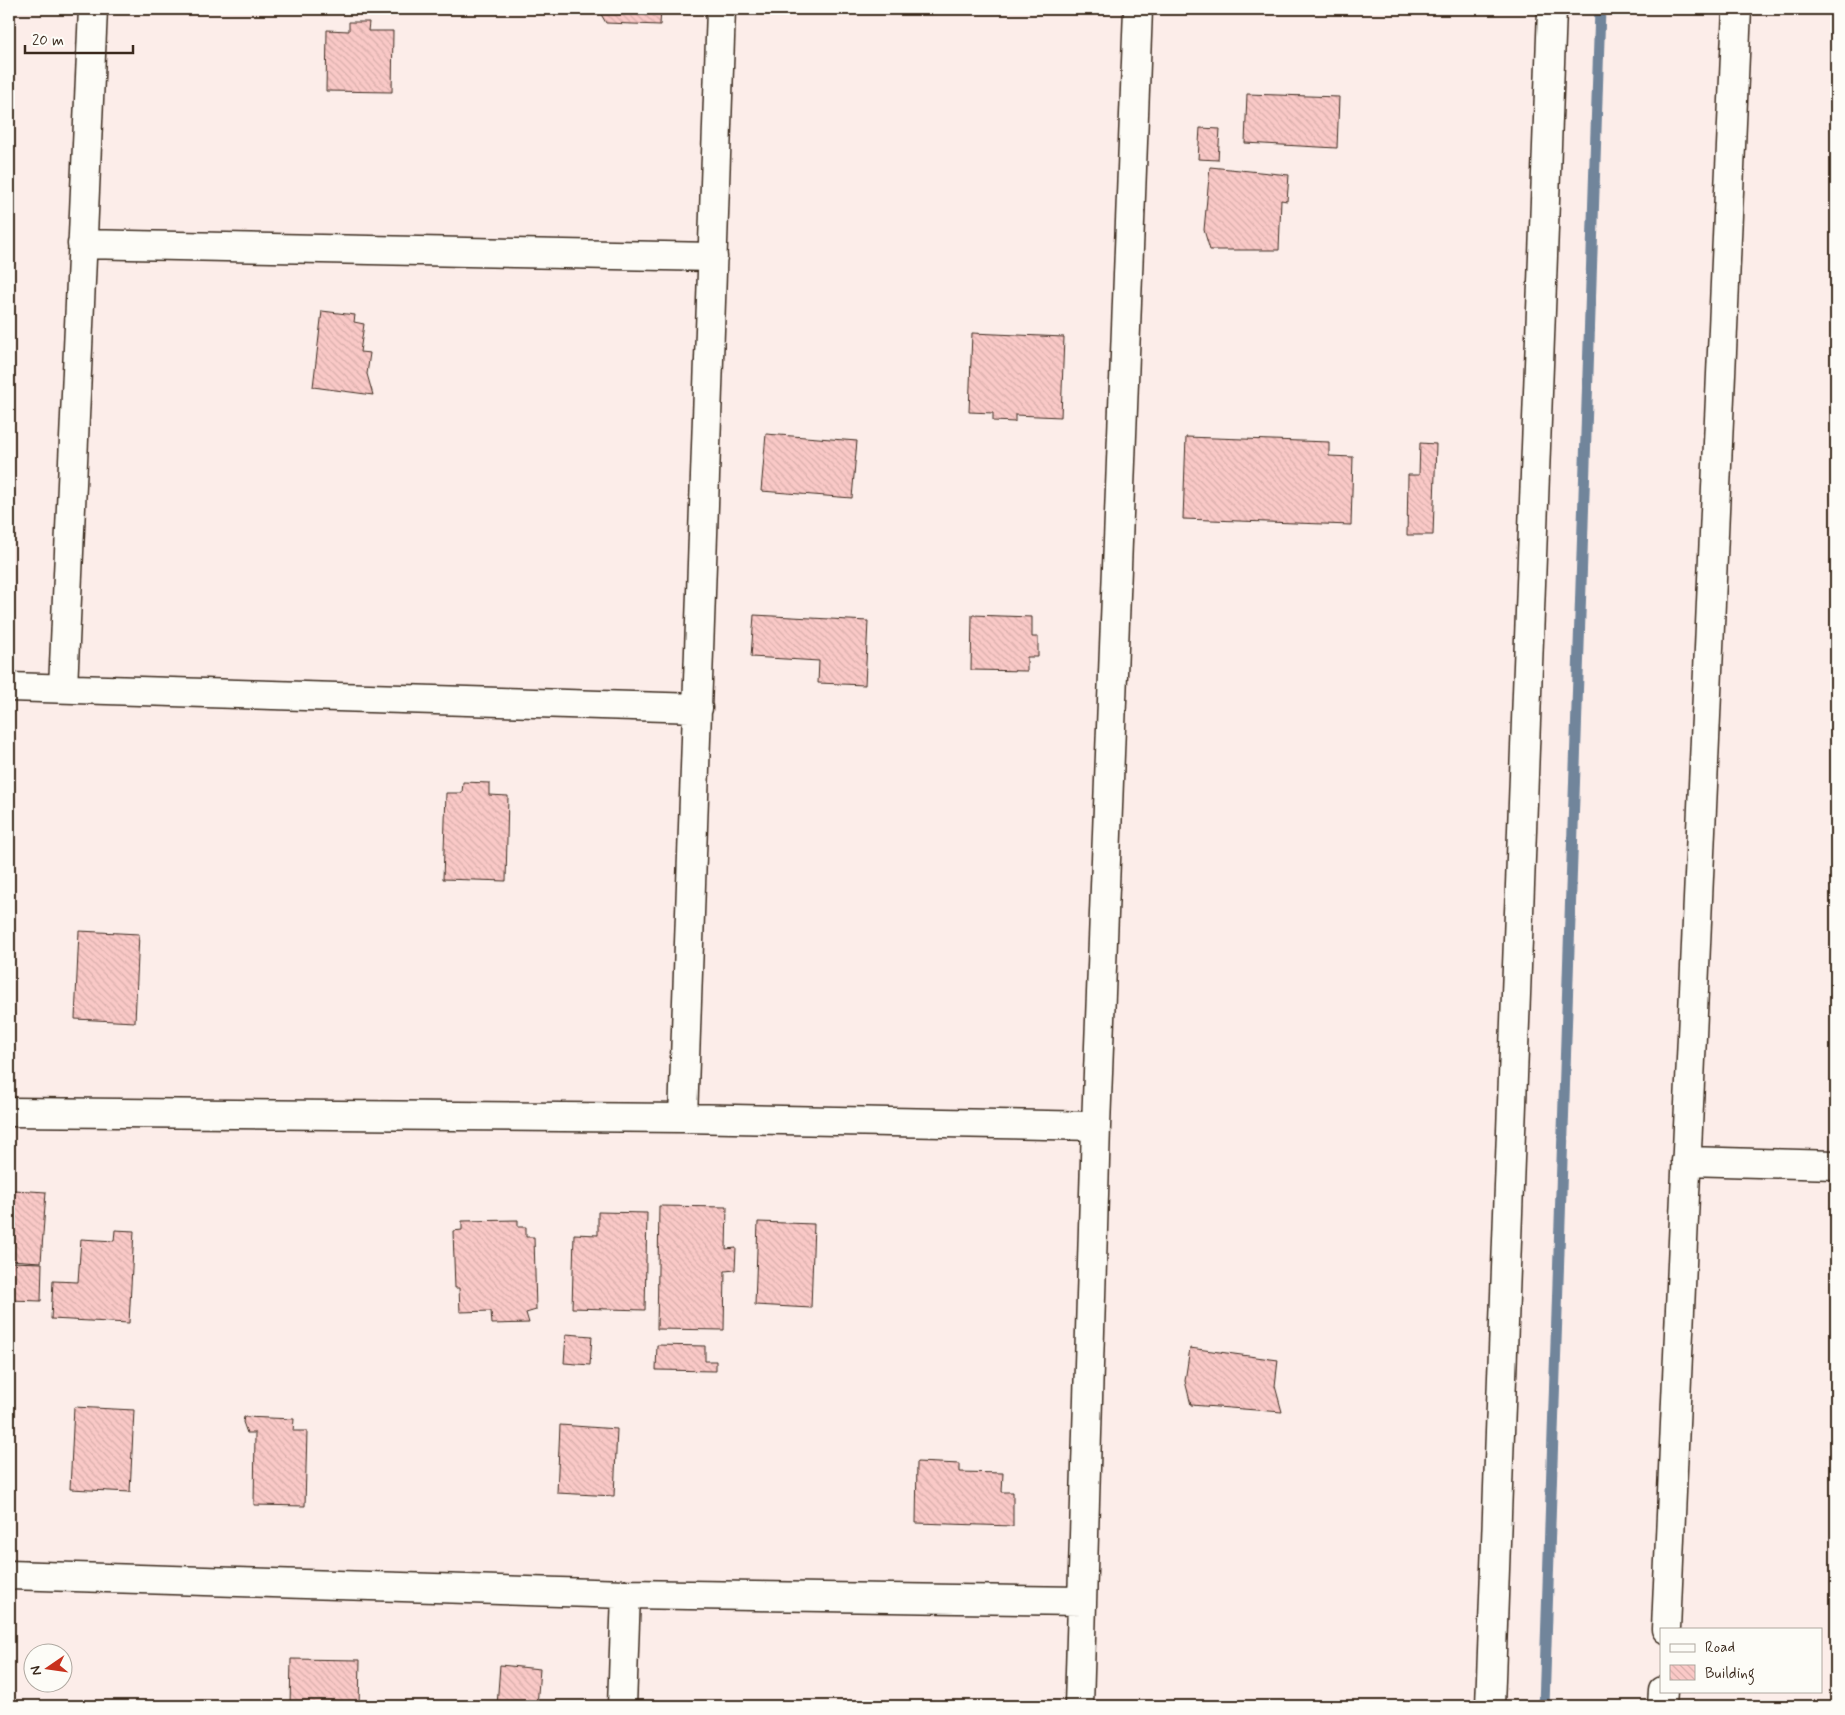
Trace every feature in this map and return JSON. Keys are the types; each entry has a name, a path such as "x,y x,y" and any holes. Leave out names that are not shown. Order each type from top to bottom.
{"street":[{"path":"63,688 93,9"},
{"path":"683,1118 721,9"},
{"path":"1079,1706 1096,1126 1138,9"},
{"path":"1490,1706 1552,9"},
{"path":"1666,1628 1737,9"},
{"path":"82,244 713,257"},
{"path":"9,687 698,708"},
{"path":"9,1112 683,1118 1096,1126"},
{"path":"1686,1160 1836,1165"},
{"path":"9,1575 626,1594 1082,1601"},
{"path":"622,1706 626,1594"},
{"path":"1662,1706 1663,1692"}],"building":[{"path":"598,9 661,9 660,25 606,23"},
{"path":"349,22 369,22 368,31 393,31 392,92 326,91 327,30 349,31"},
{"path":"1247,94 1339,97 1337,148 1245,143"},
{"path":"1200,128 1220,129 1218,160 1198,159"},
{"path":"1210,167 1289,175 1287,201 1281,200 1279,250 1210,250 1204,230"},
{"path":"322,311 355,315 354,322 364,324 360,352 370,353 367,374 373,395 313,387"},
{"path":"972,333 1064,337 1061,417 1015,415 1015,422 993,421 993,413 969,412"},
{"path":"766,434 857,441 852,498 761,491"},
{"path":"1186,437 1329,442 1329,456 1353,457 1351,525 1183,519"},
{"path":"1420,443 1436,444 1433,535 1407,535 1408,475 1419,475"},
{"path":"754,615 868,621 865,685 818,683 819,661 751,657"},
{"path":"972,615 1032,617 1032,637 1038,637 1038,657 1027,657 1027,671 971,670"},
{"path":"463,782 489,783 489,795 508,796 506,881 443,879 446,793 462,793"},
{"path":"79,931 139,934 135,1022 75,1019"},
{"path":"14,1190 46,1192 41,1262 9,1260 9,1193"},
{"path":"659,1206 727,1207 726,1249 736,1248 735,1270 725,1271 724,1330 657,1329"},
{"path":"598,1212 647,1213 645,1310 572,1308 574,1234 598,1235"},
{"path":"518,1220 518,1227 526,1227 526,1237 534,1237 536,1310 526,1313 529,1323 492,1324 491,1311 460,1312 459,1288 455,1288 453,1231 462,1230 462,1221"},
{"path":"758,1222 814,1224 811,1308 755,1305"},
{"path":"115,1230 134,1231 129,1323 51,1319 53,1281 78,1282 81,1239 114,1241"},
{"path":"9,1262 42,1263 41,1301 9,1300"},
{"path":"566,1334 592,1336 590,1365 564,1363"},
{"path":"657,1345 705,1346 705,1361 716,1361 716,1371 656,1370"},
{"path":"1190,1348 1278,1360 1275,1386 1282,1412 1191,1405 1185,1381"},
{"path":"74,1407 134,1410 130,1492 70,1489"},
{"path":"244,1417 294,1419 293,1431 307,1431 305,1506 254,1505 255,1433 247,1433 243,1422"},
{"path":"560,1425 617,1429 614,1496 557,1493"},
{"path":"917,1462 960,1464 960,1472 1003,1473 1002,1492 1013,1492 1013,1526 916,1523"},
{"path":"291,1659 360,1660 359,1706 290,1706"},
{"path":"500,1665 540,1669 537,1706 497,1706"}],"waterway":[{"path":"1544,1706 1600,9"}]}
